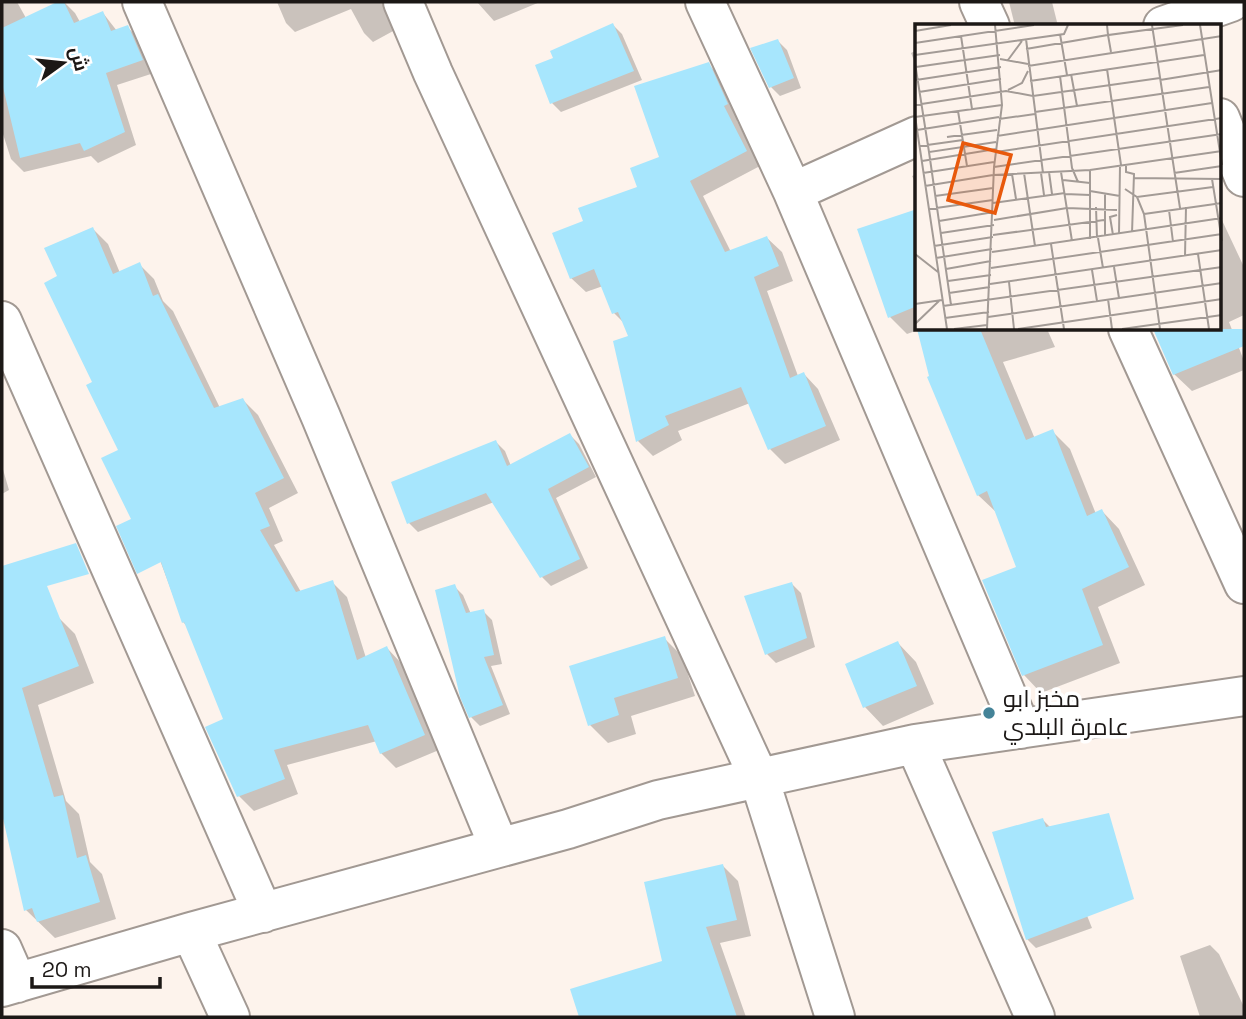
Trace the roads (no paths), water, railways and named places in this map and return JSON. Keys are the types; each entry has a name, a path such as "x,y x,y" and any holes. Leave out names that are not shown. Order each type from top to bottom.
{"street":[{"path":"142,2 321,417 499,847"},
{"path":"402,2 758,778 835,1017"},
{"path":"705,2 793,192 1021,729"},
{"path":"979,2 989,24"},
{"path":"1174,18 1231,2"},
{"path":"1222,123 1244,177"},
{"path":"793,192 915,137"},
{"path":"2,321 263,914"},
{"path":"1129,331 1244,584"},
{"path":"7,973 263,914 658,800 915,744 1243,699"},
{"path":"915,744 1034,1017"},
{"path":"191,932 230,1017"}],"place":[{"name":"مخبز ابو عامرة البلدي","path":"989,713"}]}
